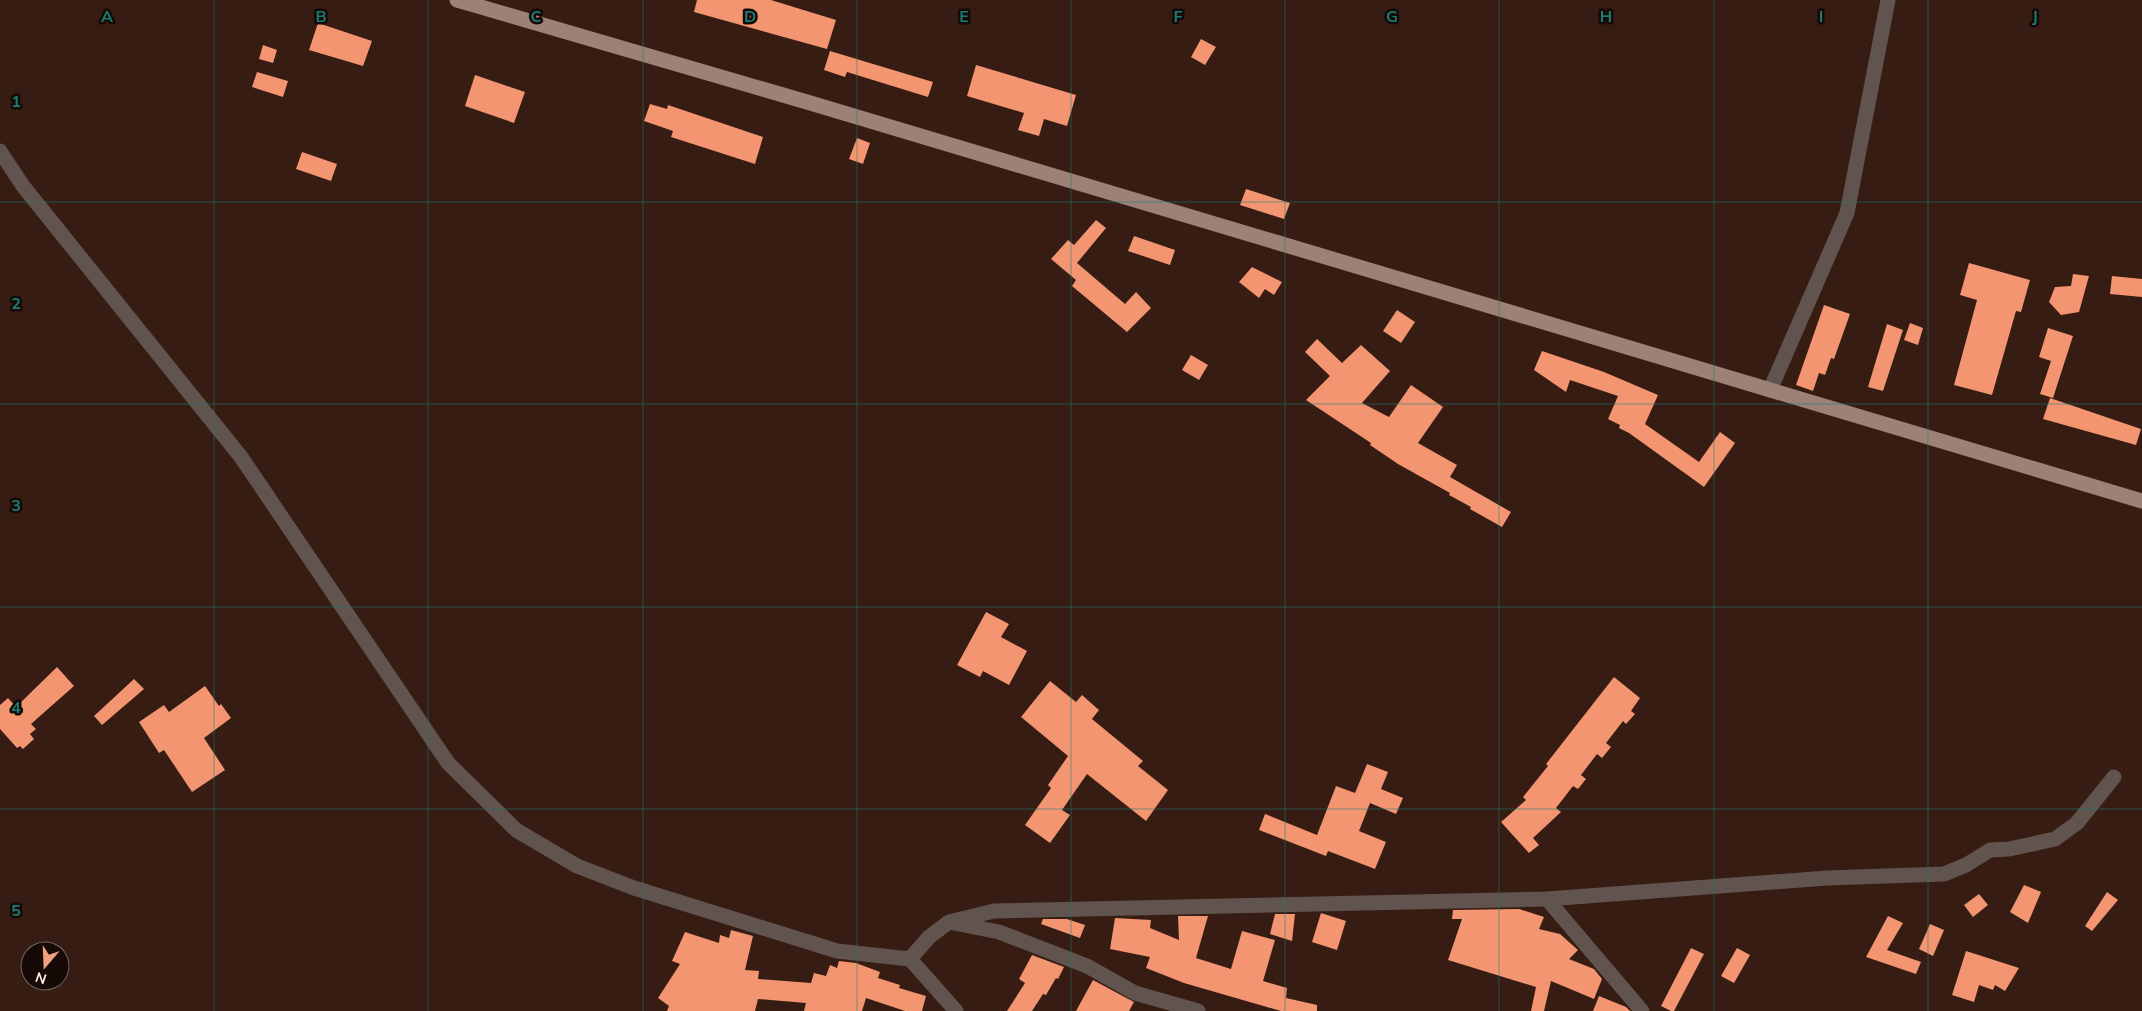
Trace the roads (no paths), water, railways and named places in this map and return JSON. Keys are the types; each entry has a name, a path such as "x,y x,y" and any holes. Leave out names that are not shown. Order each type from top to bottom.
{"main road":[{"path":"457,0 807,102 2142,501"}],"street":[{"path":"1770,390 1847,213 1888,0"},
{"path":"0,151 23,186 241,457 448,762 516,830 577,866 634,888 837,951 910,959 956,1011"},
{"path":"910,959 929,937 949,922 994,911 1547,899 1817,879 1944,874 1966,865 1990,850 2009,849 2055,839 2077,823 2114,777"},
{"path":"1547,899 1642,1011"},
{"path":"949,922 999,932 1087,966 1135,993 1198,1011"}]}
